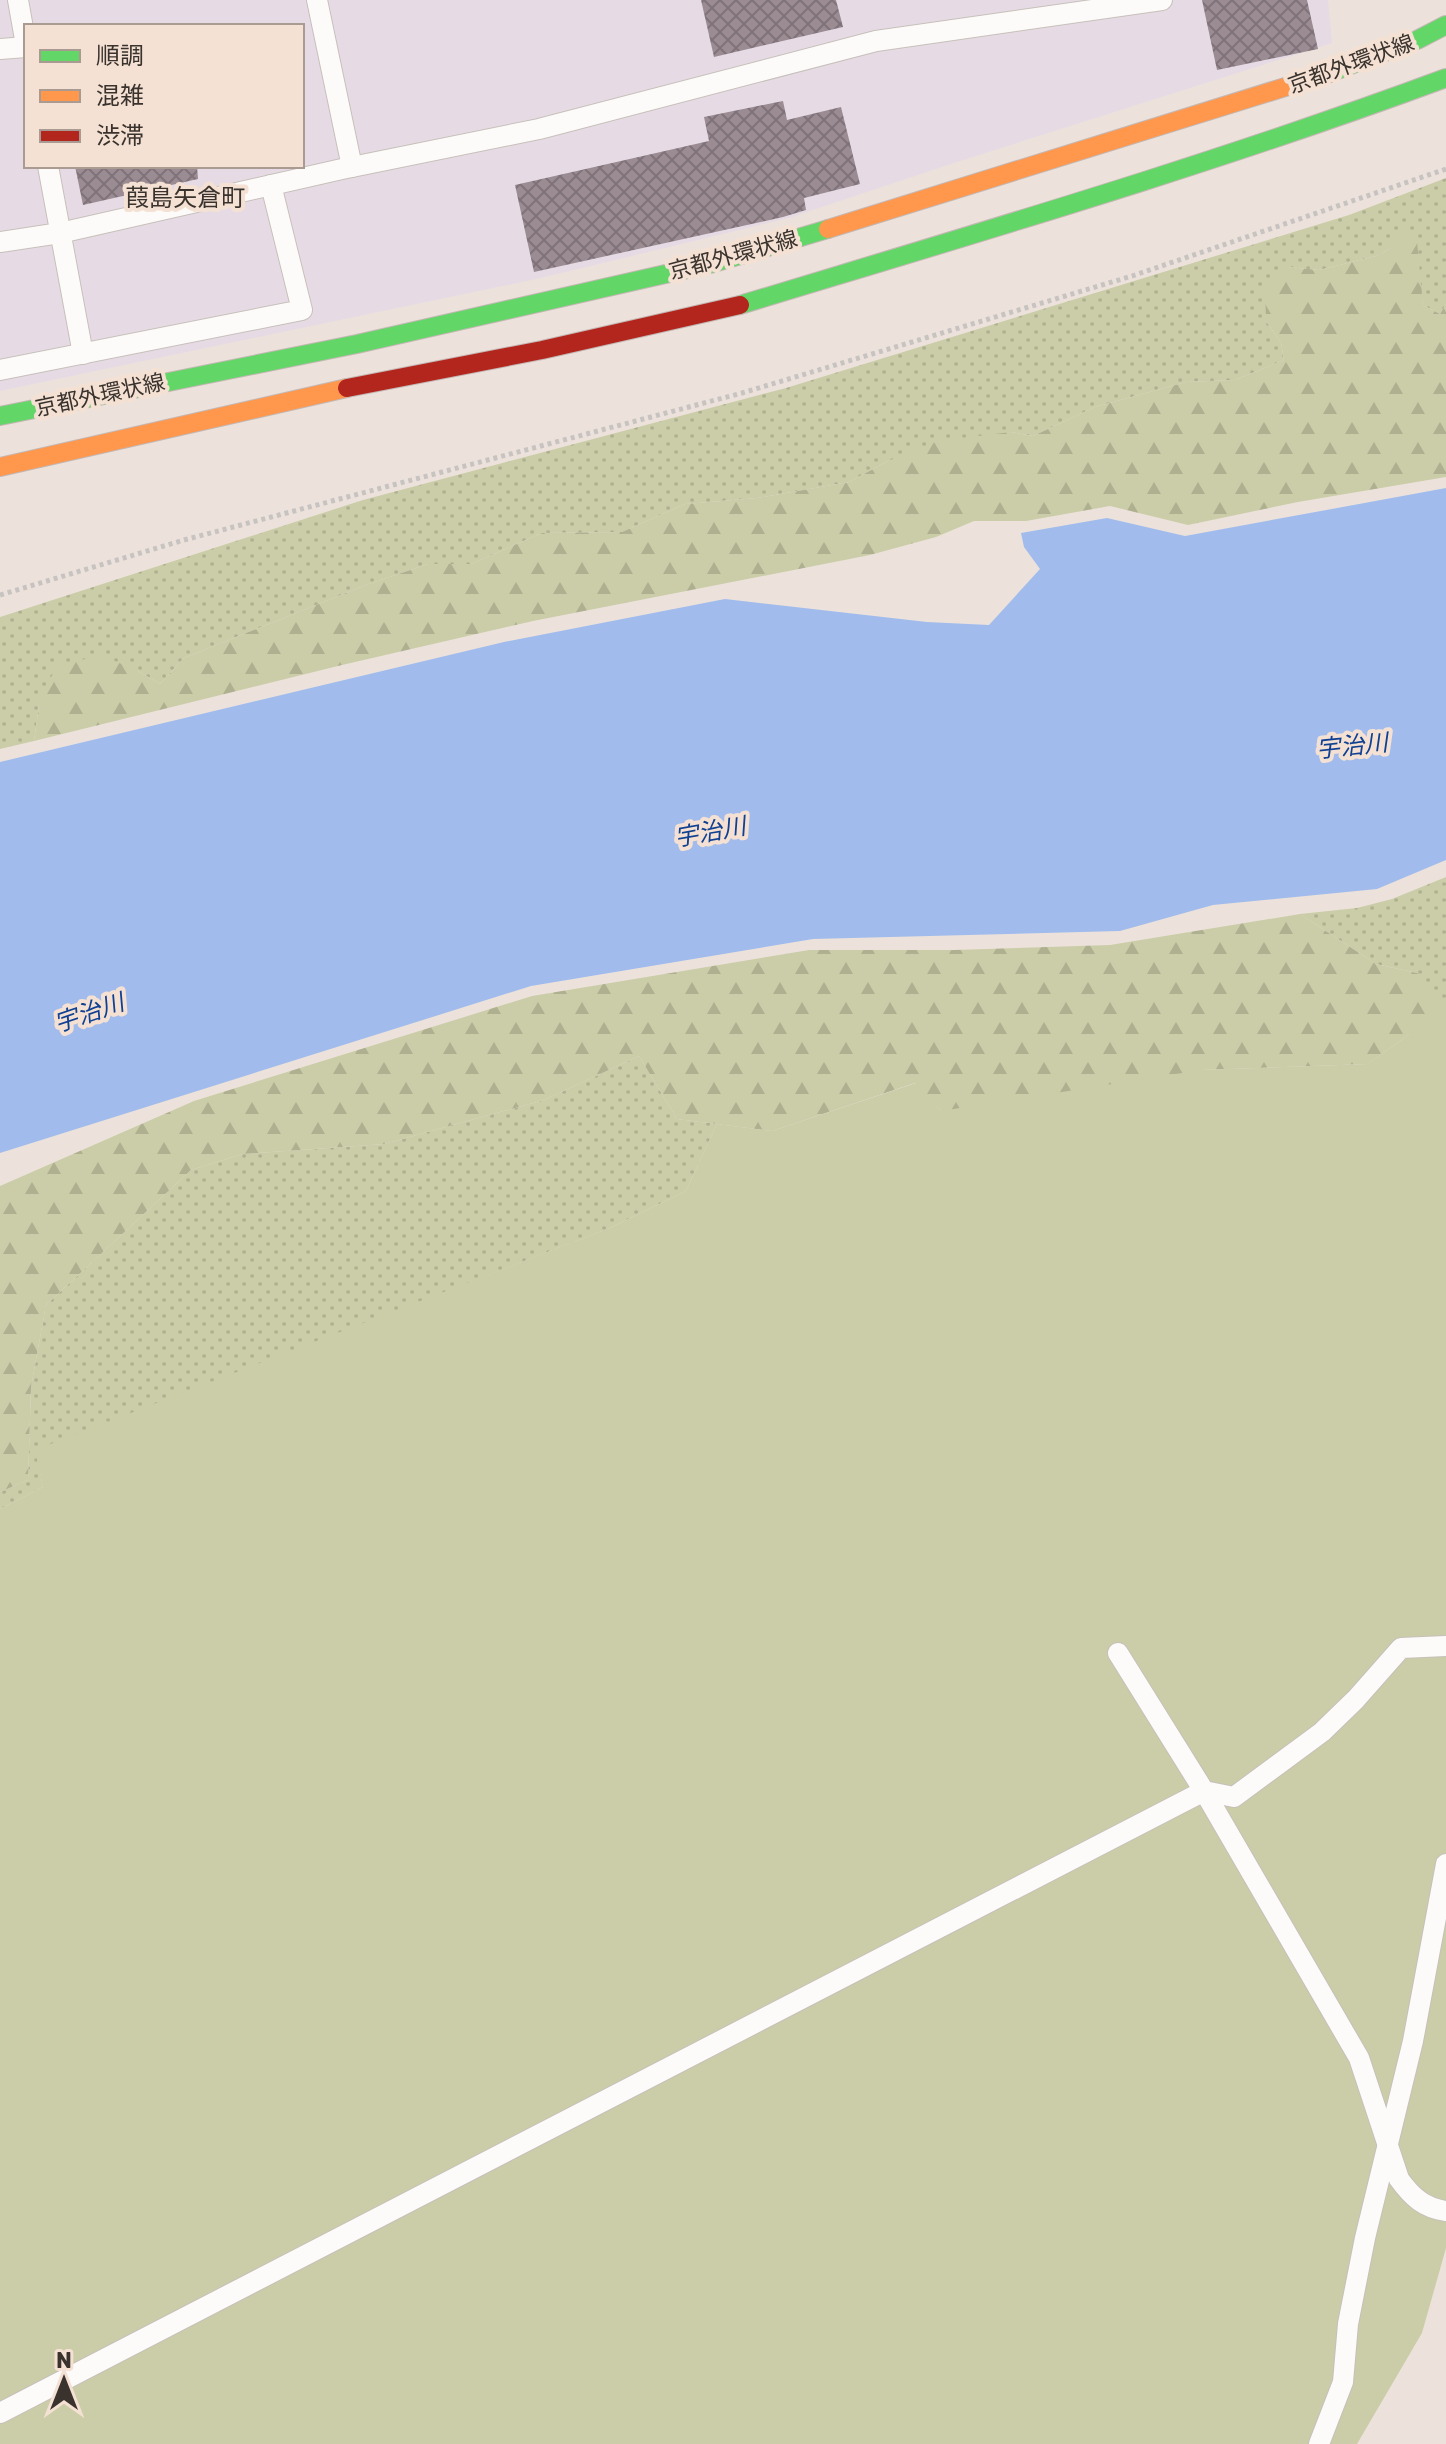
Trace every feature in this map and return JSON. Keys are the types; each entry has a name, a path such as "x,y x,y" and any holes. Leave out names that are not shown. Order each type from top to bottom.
{"main road":[{"name":"京都外環状線","path":"0,416 357,344 714,263 1309,81 1417,40 1446,25"},
{"name":"京都外環状線","path":"0,467 363,384 542,350 732,307 1133,186 1320,125 1446,78"}],"lane":[{"path":"18,0 24,34"},
{"path":"317,0 352,167"},
{"path":"0,242 60,233 352,167 539,129 876,41 1162,0"},
{"path":"0,49 24,46"},
{"path":"48,168 83,354"},
{"path":"0,370 302,310 271,185"},
{"path":"0,2413 1204,1791 1234,1797 1322,1732 1401,1648 1446,1646"},
{"path":"1118,1653 1204,1791 1359,2058 1399,2179 1411,2195 1431,2209 1446,2211"},
{"path":"1319,2444 1343,2382 1348,2324 1387,2143 1413,2041 1446,1864"}],"path":[{"path":"0,595 214,532 742,393 1132,276 1446,169"}],"shaded area":[{"path":"0,0 1328,0 1332,43 789,218 541,278 0,391"}],"green space":[{"path":"1446,178 1446,304 1440,314 1423,305 1419,281 1391,248 1376,256 1319,270 1287,267 1266,321 1281,343 1284,360 1235,380 1186,382 1095,407 1033,436 1011,432 888,461 849,482 757,498 685,504 622,532 542,533 471,564 428,564 366,585 184,658 160,684 138,671 39,705 34,741 0,749 0,617 363,500 786,388 1349,215"},
{"path":"1416,231 1423,305 1440,314 1446,304 1446,477 1298,502 1188,525 1110,506 1026,521 974,521 936,537 870,555 533,621 34,741 39,705 57,664 103,656 160,684 184,658 366,585 428,564 471,564 542,533 622,532 685,504 757,498 849,482 888,461 938,441 1011,432 1033,436 1095,407 1186,382 1235,380 1284,360 1281,343 1266,321 1265,284 1287,267 1319,270 1376,256 1391,248 1396,236"},
{"path":"1446,877 1446,1485 1368,1064 1409,1037 1421,974 1376,964 1300,914 1357,908 1392,899"},
{"path":"1300,914 1376,964 1421,974 1443,1010 1368,1064 1201,1070 1069,1114 941,1111 915,1083 772,1131 677,1119 639,1056 544,1100 384,1144 243,1154 191,1170 46,1305 31,1387 28,1480 0,1492 0,1186 194,1101 532,996 809,950 954,950 1110,945"},
{"path":"1446,1010 1446,2248 1422,2333 1357,2444 0,2444 0,1509 43,1487 35,1450 612,1227 686,1191 717,1124 772,1131 916,1083 941,1111 1201,1070 1368,1064"},
{"path":"639,1056 677,1119 717,1124 686,1191 612,1227 36,1451 43,1487 0,1509 0,1492 28,1480 31,1387 46,1305 191,1170 243,1154 384,1144 544,1100"}],"water":[{"name":"宇治川","path":"1446,488 1446,860 1377,889 1213,905 1120,931 813,939 531,986 0,1153 0,762 504,642 725,599 927,622 989,625 1040,569 1024,547 1021,533 1107,518 1185,536"}],"building":[{"path":"701,0 836,0 843,27 714,57"},
{"path":"1202,0 1307,0 1318,49 1217,70"},
{"path":"783,101 787,120 841,107 860,184 804,198 806,210 783,217 534,272 515,185 709,141 704,117"},
{"path":"75,168 197,168 198,179 83,205"}],"traffic: fast":[{"path":"1327,74 1417,40 1446,25"},
{"path":"740,305 1183,169 1446,78"},
{"path":"0,416 357,344 714,263 828,229"}],"traffic: slow":[{"path":"828,229 1327,74"},
{"path":"0,467 347,388"}],"traffic: jam":[{"path":"347,388 542,350 740,305"}],"district":[{"name":"葭島矢倉町","path":"185,198"}]}
